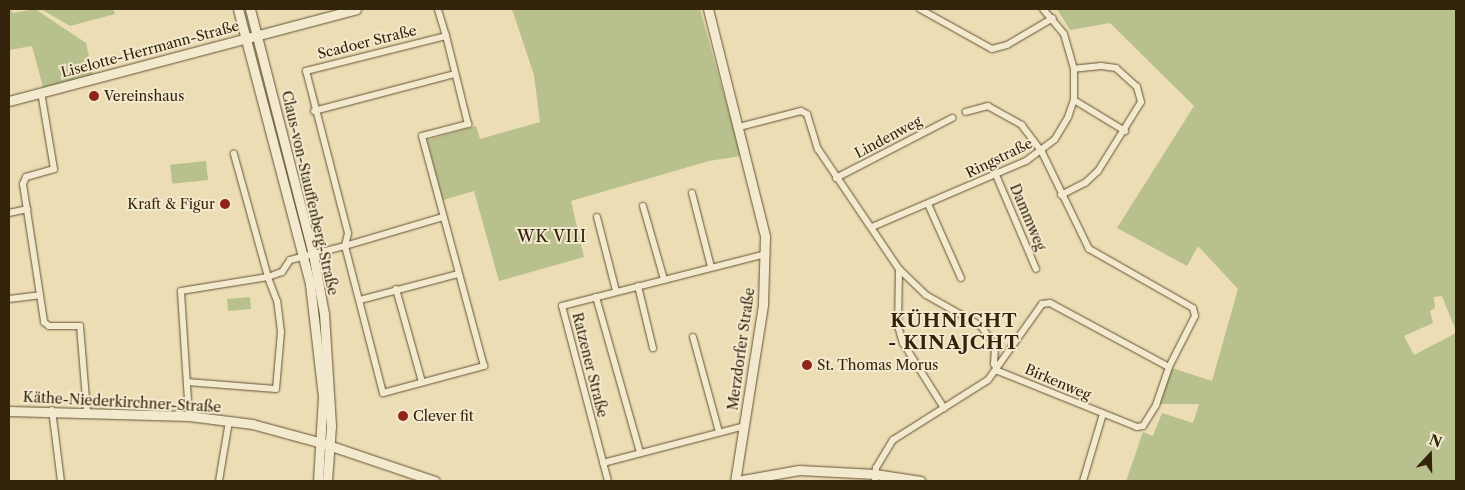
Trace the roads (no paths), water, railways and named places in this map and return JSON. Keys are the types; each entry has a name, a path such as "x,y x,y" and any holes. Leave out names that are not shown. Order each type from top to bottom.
{"street":[{"name":"Claus-von-Stauffenberg-Straße","path":"238,9 308,255"},
{"name":"Claus-von-Stauffenberg-Straße","path":"250,9 308,255 320,358 327,444"},
{"name":"Liselotte-Herrmann-Straße","path":"9,100 356,9"},
{"path":"396,289 422,382 484,366 422,136 468,124 438,9"},
{"name":"Merzdorfer Straße","path":"708,9 758,199 763,221 766,254 762,305 736,481"},
{"path":"920,9 992,49 1007,45 1053,18"},
{"name":"Ringstraße","path":"872,227 996,175 1042,152 1065,124 1074,100 1074,69 1068,42 1053,18 1043,9"},
{"name":"Scadoer Straße","path":"422,382 383,392 345,246 348,234 305,75 310,69 446,36"},
{"path":"966,112 982,105 993,108 1022,126 1042,152 1061,195 1094,175 1141,102 1137,87 1122,72 1108,66 1074,69"},
{"path":"314,111 455,74"},
{"path":"41,92 54,167 52,172 24,178 40,295 45,323 77,324 81,330 87,411"},
{"path":"1074,100 1124,131"},
{"path":"739,127 804,112 816,145 836,178 872,227 899,269 933,299 972,319 985,330 995,346 994,364 998,371 980,387 893,440 875,477"},
{"name":"Lindenweg","path":"836,178 952,118"},
{"path":"187,382 276,389 281,332 277,301 268,277 234,154"},
{"name":"Dammweg","path":"996,175 1036,269"},
{"path":"692,193 711,267"},
{"name":"Birkenweg","path":"1061,195 1086,243 1098,255 1195,310 1195,316 1168,367 1156,405 1144,426 1131,426 998,371 1046,302 1168,367"},
{"path":"928,204 961,278"},
{"path":"644,206 664,279"},
{"path":"9,213 28,210"},
{"path":"189,416 181,291 268,277 282,272 290,260 443,217"},
{"path":"597,217 616,291"},
{"name":"Ratzener Straße","path":"608,481 562,306 766,254"},
{"path":"899,269 898,326 903,343 944,408"},
{"path":"360,300 458,274"},
{"path":"900,285 910,280"},
{"path":"638,286 654,348"},
{"path":"9,299 40,295"},
{"name":"Ratzener Straße","path":"596,297 640,453"},
{"path":"693,336 719,432"},
{"path":"52,410 61,481"},
{"name":"Käthe-Niederkirchner-Straße","path":"9,411 87,411 189,416 229,421 327,444 435,481"},
{"path":"1083,481 1103,414"},
{"path":"219,481 229,421"},
{"path":"603,463 745,426"},
{"path":"318,481 327,444"},
{"path":"327,444 327,481"},
{"path":"736,481 799,470 920,481"}],"place":[{"name":"Vereinshaus","path":"94,96"},
{"name":"Kraft & Figur","path":"225,204"},
{"name":"St. Thomas Morus","path":"807,365"},
{"name":"Clever fit","path":"403,416"}],"district":[{"name":"WK VIII","path":"552,236"},
{"name":"KÜHNICHT - KINAJCHT","path":"954,332"}]}
